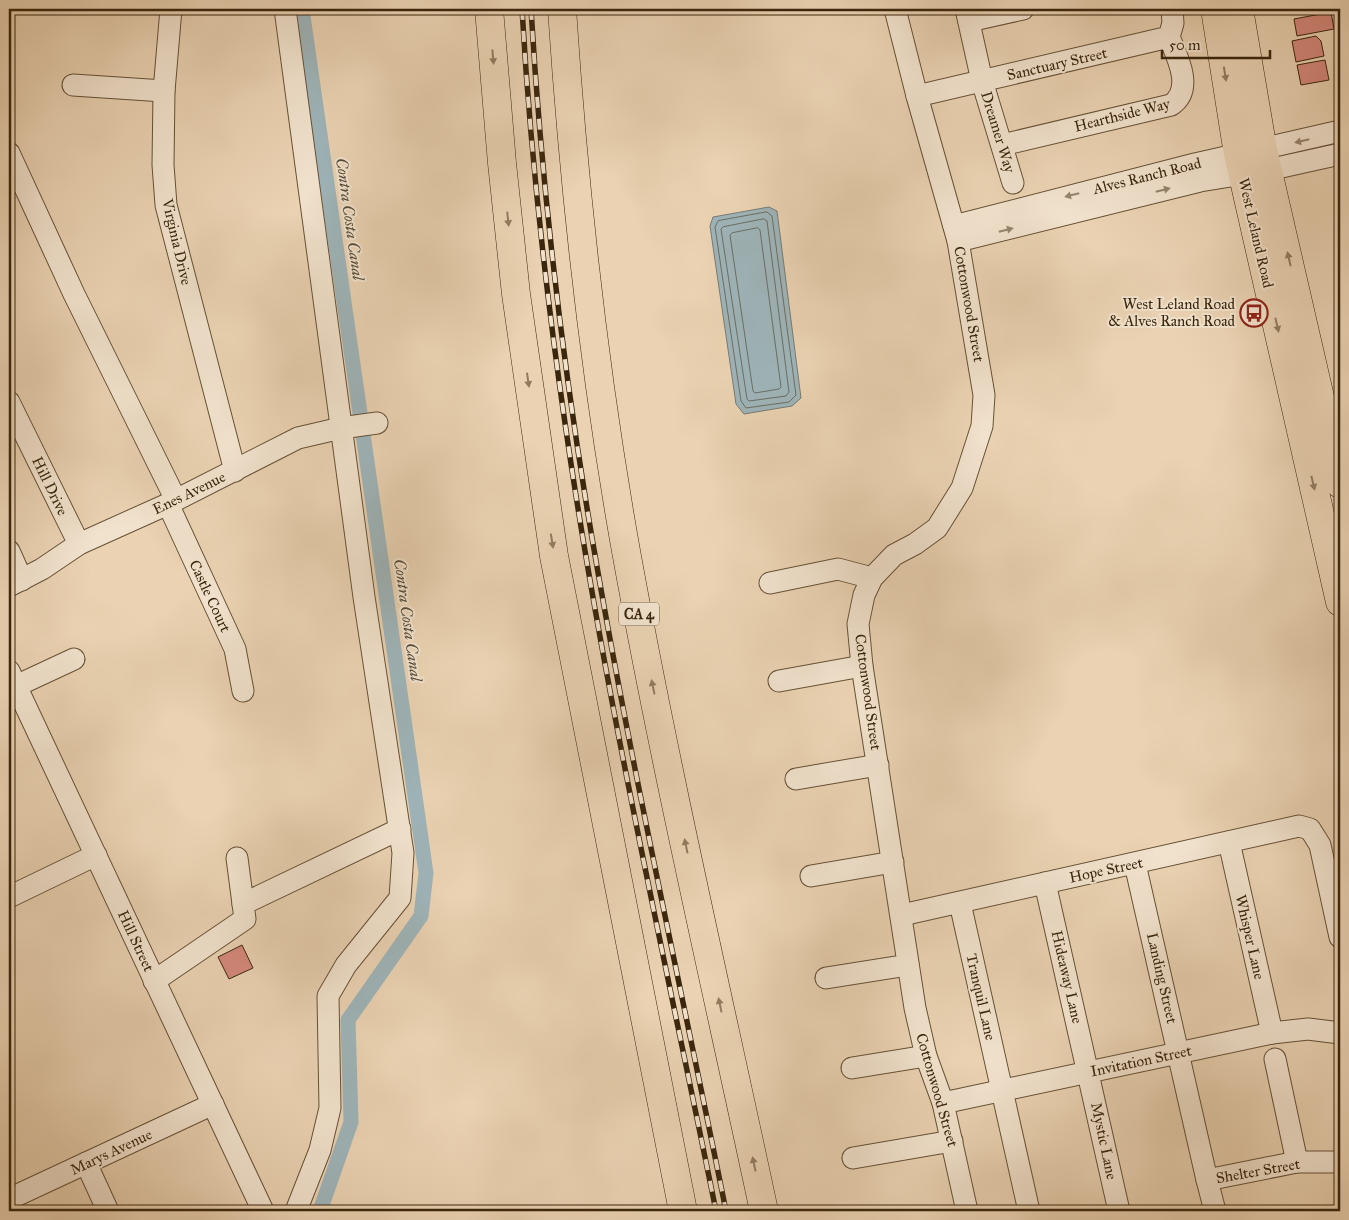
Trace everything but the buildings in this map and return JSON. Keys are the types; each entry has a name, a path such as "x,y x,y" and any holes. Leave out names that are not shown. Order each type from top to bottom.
{"main road":[{"path":"489,9 502,163 516,294 554,556 683,1211"},
{"name":"CA 4","path":"562,9 588,282 606,422 626,549 648,665 764,1211"},
{"name":"West Leland Road","path":"1215,9 1253,162 1340,484"},
{"name":"West Leland Road","path":"1239,9 1253,162 1340,602"}],"street":[{"name":"Virginia Drive","path":"171,9 164,91 163,165 166,205 235,470"},
{"path":"285,9 364,597 403,853 400,898 346,965 328,996 330,1108 320,1150 296,1211"},
{"name":"Cottonwood Street","path":"895,9 916,96 956,234 984,395 982,426 962,488 937,528 894,556 872,578 864,595 858,624 862,666 894,862 908,965 926,1056 943,1103 967,1211"},
{"path":"967,15 1023,9"},
{"path":"1169,38 1173,23 1172,9"},
{"name":"Dreamer Way","path":"967,15 982,81 1013,183"},
{"name":"Sanctuary Street","path":"916,96 1169,38"},
{"name":"Hearthside Way","path":"1002,145 1171,105 1178,100 1182,93 1183,83 1179,60 1169,38"},
{"path":"73,85 164,91"},
{"name":"Alves Ranch Road","path":"956,234 1200,181 1340,132"},
{"name":"Castle Court","path":"9,153 172,502 235,649 243,691"},
{"name":"Alves Ranch Road","path":"1253,162 1340,154"},
{"name":"Hill Drive","path":"9,402 79,544"},
{"name":"Enes Avenue","path":"15,583 42,569 79,544 172,502 298,438 341,428 377,423"},
{"path":"9,551 15,583"},
{"path":"770,583 838,569 872,578"},
{"path":"12,678 74,659"},
{"path":"779,681 862,666"},
{"name":"Hill Street","path":"12,678 263,1211"},
{"path":"796,779 878,765"},
{"name":"Hope Street","path":"902,915 1304,826 1310,829 1320,845 1340,937"},
{"path":"243,904 400,829"},
{"name":"Whisper Lane","path":"1229,842 1272,1033"},
{"path":"9,897 96,855"},
{"path":"154,981 245,919 237,858"},
{"path":"811,876 894,862"},
{"name":"Landing Street","path":"1135,864 1207,1180"},
{"name":"Hideaway Lane","path":"1045,883 1089,1072"},
{"name":"Tranquil Lane","path":"960,903 1029,1211"},
{"path":"826,978 908,965"},
{"name":"Invitation Street","path":"943,1103 1272,1033 1308,1029 1340,1033"},
{"path":"852,1068 926,1056"},
{"path":"1275,1059 1297,1162"},
{"name":"Mystic Lane","path":"1089,1072 1119,1211"},
{"name":"Marys Avenue","path":"9,1199 213,1104"},
{"path":"852,1158 952,1142"},
{"name":"Shelter Street","path":"1214,1211 1207,1180 1297,1162 1340,1162"},
{"path":"86,1163 108,1211"}],"water":[{"path":"769,207 777,211 801,398 792,406 744,414 736,404 710,226 713,217"}],"waterway":[{"name":"Contra Costa Canal","path":"302,9 426,873 421,916 348,1020 351,1122 320,1211"}],"railway":[{"path":"522,9 529,113 545,268 580,522 635,818 716,1211"},
{"path":"531,9 540,134 560,322 587,508 636,772 726,1211"}],"place":[{"name":"West Leland Road & Alves Ranch Road","path":"1254,313"}]}
